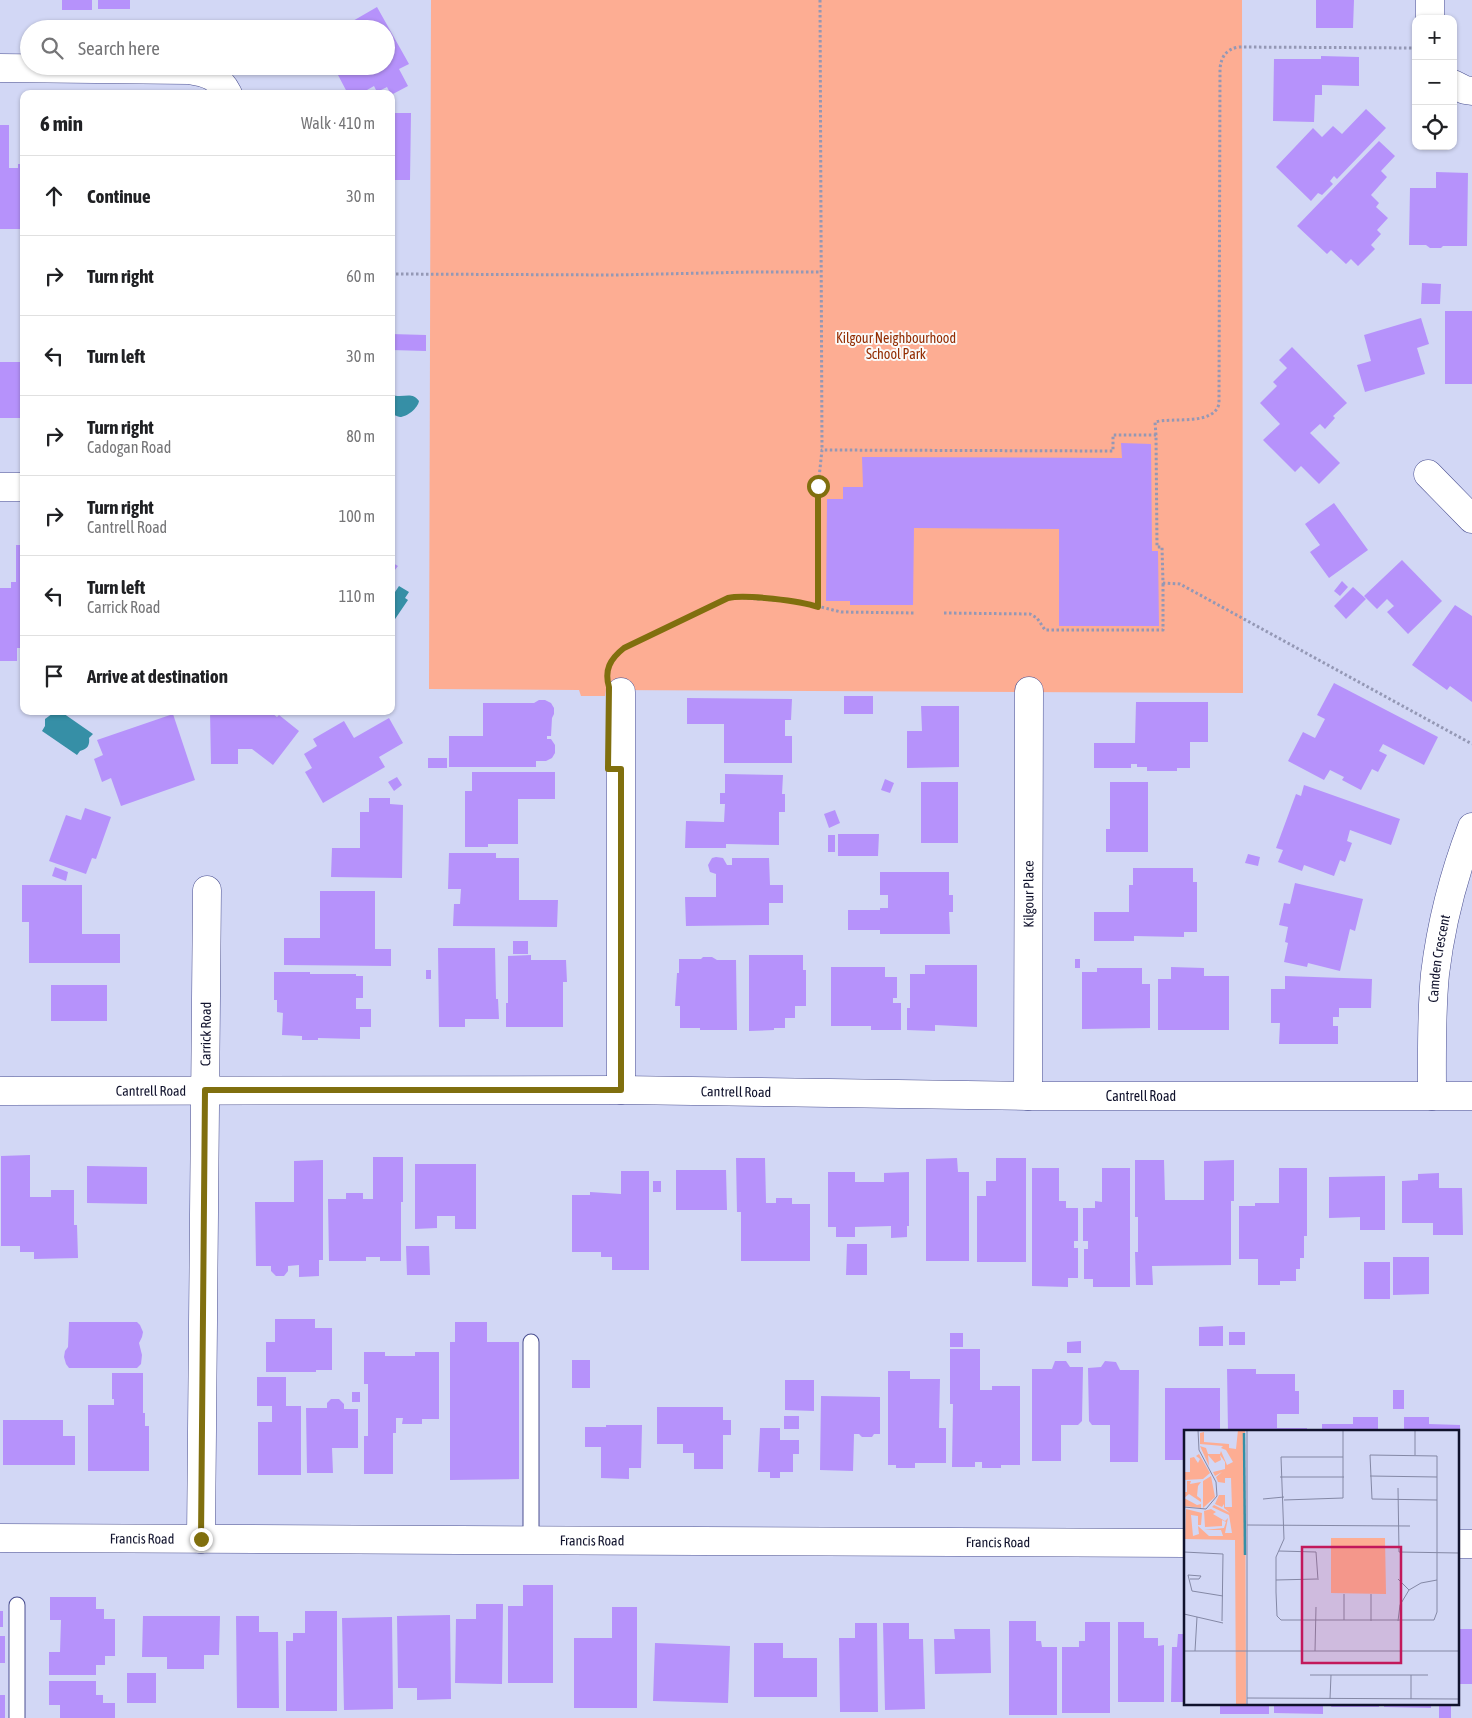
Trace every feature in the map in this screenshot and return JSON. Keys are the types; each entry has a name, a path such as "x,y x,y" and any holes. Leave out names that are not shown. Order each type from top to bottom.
{"street":[{"path":"1430,0 1430,15"},
{"path":"0,68 20,68"},
{"path":"210,75 219,81 225,90"},
{"path":"1457,86 1472,91"},
{"path":"1428,474 1472,519"},
{"path":"0,487 20,487"},
{"path":"614,682 621,1090"},
{"name":"Kilgour Place","path":"1028,1096 1029,692"},
{"name":"Camden Crescent","path":"1432,1096 1432,1021 1435,972 1450,896 1472,827"},
{"name":"Carrick Road","path":"201,1539 207,890"},
{"name":"Cantrell Road","path":"0,1091 621,1090 1028,1096 1472,1096"},
{"name":"Francis Road","path":"0,1538 1184,1543"}],"lane":[{"path":"531,1342 531,1540"},
{"path":"16,1605 17,1718"}],"path":[{"path":"818,607 818,486 822,450 820,0"},
{"path":"944,613 1030,614 1036,618 1045,630 1163,630 1162,547 1157,547 1155,422 1204,418 1215,412 1219,404 1221,59 1228,51 1239,47 1412,48"},
{"path":"395,274 614,275 820,272"},
{"path":"822,450 1113,451 1113,435 1156,435"},
{"path":"1163,583 1180,584 1472,744"},
{"path":"614,682 612,659 624,648 728,598 740,597 802,602 841,612 916,613"}],"green space":[{"name":"Kilgour Neighbourhood School Park","path":"431,0 1242,0 1243,693 606,690 605,696 581,696 579,690 429,689"}],"water":[{"path":"395,396 413,396 419,401 412,412 399,417 395,416"},
{"path":"399,586 409,592 405,598 408,600 395,619 395,592"},
{"path":"50,715 66,715 93,734 89,738 88,747 77,755 42,731 45,726 45,719"}],"building":[{"path":"62,0 92,0 92,10 62,10"},
{"path":"98,0 130,0 130,9 98,9"},
{"path":"1316,0 1354,0 1353,28 1316,28"},
{"path":"377,7 384,20 355,20"},
{"path":"395,39 409,64 399,69 408,86 395,93 395,90 388,90 387,87 376,90 374,86 367,90 346,90 338,75 395,75"},
{"path":"1321,56 1359,57 1359,86 1322,85 1322,95 1315,95 1314,122 1273,121 1274,59 1321,59"},
{"path":"1366,109 1386,128 1337,179 1334,176 1330,181 1333,184 1322,195 1318,193 1311,201 1276,167 1313,128 1322,137 1333,126 1342,134"},
{"path":"395,113 411,113 410,180 395,180"},
{"path":"0,125 9,125 9,168 18,168 18,164 20,164 20,229 0,229"},
{"path":"1379,141 1395,156 1381,171 1387,177 1371,195 1379,203 1376,207 1388,218 1377,230 1381,234 1371,245 1375,249 1358,266 1351,259 1346,264 1331,250 1327,254 1297,226"},
{"path":"1436,172 1468,173 1467,246 1430,248 1426,245 1409,245 1410,188 1436,188"},
{"path":"1422,283 1441,284 1440,304 1421,304"},
{"path":"1445,311 1472,311 1472,384 1445,384"},
{"path":"1421,318 1429,344 1417,348 1425,374 1365,392 1357,365 1371,361 1364,335"},
{"path":"395,334 426,335 426,351 395,350"},
{"path":"1292,347 1347,403 1333,416 1335,418 1325,429 1320,424 1310,433 1340,463 1319,484 1301,466 1295,472 1263,440 1280,424 1260,403 1277,386 1273,382 1287,368 1279,360"},
{"path":"0,362 20,362 20,418 0,418"},
{"path":"1121,443 1151,444 1152,551 1158,551 1159,626 1059,626 1059,529 914,528 913,605 850,605 850,601 826,601 827,499 843,499 843,487 863,487 862,457 1122,458"},
{"path":"1334,503 1368,550 1329,578 1310,552 1320,545 1305,524"},
{"path":"16,545 20,545 20,648 17,648 17,661 0,661 0,588 11,588 11,582 16,582"},
{"path":"1402,560 1442,601 1408,634 1387,612 1394,606 1387,599 1377,609 1364,596"},
{"path":"1342,581 1348,587 1340,596 1334,591"},
{"path":"1353,587 1366,599 1346,619 1334,606"},
{"path":"1455,605 1472,616 1472,702 1450,686 1447,690 1412,665"},
{"path":"1334,683 1438,737 1424,765 1383,744 1379,751 1387,755 1378,772 1372,769 1361,790 1342,780 1344,777 1330,770 1324,780 1288,761 1303,732 1315,738 1325,719 1317,715"},
{"path":"844,696 873,696 873,714 844,714"},
{"path":"687,698 792,699 791,720 785,720 785,736 792,736 792,763 724,763 724,724 687,724"},
{"path":"539,700 551,703 554,708 551,736 547,736 547,739 551,739 555,745 555,753 552,758 546,761 536,761 536,767 449,767 449,736 483,736 483,703 534,703"},
{"path":"1136,702 1208,702 1208,742 1190,742 1190,768 1177,768 1177,771 1147,771 1147,767 1137,767 1137,764 1131,764 1131,768 1094,768 1094,743 1135,743"},
{"path":"921,706 959,706 959,767 907,768 907,731 922,731"},
{"path":"173,715 195,780 121,806 111,778 102,782 94,759 103,755 97,740"},
{"path":"210,715 274,715 277,717 279,715 299,731 273,765 252,749 238,749 238,764 211,764"},
{"path":"389,718 403,743 379,757 385,767 323,803 305,772 312,768 304,754 317,746 313,739 344,721 354,738"},
{"path":"428,758 447,758 447,768 428,768"},
{"path":"472,772 555,772 555,799 518,799 518,844 488,844 488,847 465,847 465,791 472,791"},
{"path":"725,774 783,775 782,794 785,794 785,812 779,812 779,845 726,844 726,848 685,848 686,821 724,822 725,804 720,804 720,793 725,793"},
{"path":"397,777 402,785 394,791 388,782"},
{"path":"885,779 894,783 890,793 881,790"},
{"path":"921,782 958,782 958,843 921,843"},
{"path":"1110,782 1148,782 1148,852 1106,852 1106,829 1110,829"},
{"path":"1304,785 1400,819 1391,845 1350,830 1347,841 1352,843 1345,862 1340,860 1334,876 1304,865 1302,871 1278,862 1283,850 1276,848 1296,794 1301,796"},
{"path":"369,798 390,798 390,804 403,805 402,878 331,877 332,848 360,848 360,812 369,812"},
{"path":"85,808 111,817 96,859 92,858 86,874 49,861 66,815 81,820"},
{"path":"835,810 840,823 829,828 824,814"},
{"path":"838,834 879,834 878,856 838,856"},
{"path":"828,835 835,835 835,852 828,852"},
{"path":"449,853 496,853 496,858 519,858 519,900 558,900 557,927 453,926 454,904 460,904 461,889 448,889"},
{"path":"1248,854 1260,857 1258,866 1245,863"},
{"path":"712,858 723,858 727,865 732,865 732,858 769,858 770,885 783,885 783,903 769,903 769,925 686,926 685,897 716,897 716,874 710,872 708,865"},
{"path":"55,867 68,872 66,881 52,876"},
{"path":"1133,868 1193,868 1193,882 1197,882 1197,932 1184,932 1184,937 1134,936 1134,941 1094,941 1094,912 1129,912 1129,885 1133,885"},
{"path":"880,872 949,872 949,895 953,895 953,912 949,912 950,934 880,934 880,930 848,930 848,910 880,910 880,908 888,908 888,895 880,895"},
{"path":"1295,883 1363,899 1355,931 1350,929 1340,971 1308,963 1307,967 1284,962 1288,943 1285,942 1288,927 1279,925 1284,903 1290,904"},
{"path":"22,885 82,885 82,934 120,934 120,963 29,963 29,922 22,922"},
{"path":"320,891 375,891 375,949 391,949 391,966 284,965 284,938 320,938"},
{"path":"513,941 528,941 528,954 513,954"},
{"path":"438,948 495,948 496,999 498,999 499,1019 465,1019 465,1027 439,1027"},
{"path":"531,955 531,960 566,960 567,982 563,982 563,1027 506,1027 508,956"},
{"path":"749,955 803,955 803,970 806,970 806,1006 795,1006 795,1018 785,1018 785,1028 749,1031"},
{"path":"703,957 712,957 717,960 736,960 737,1030 680,1028 680,1006 675,1006 679,959 701,959"},
{"path":"1075,959 1080,959 1080,968 1075,968"},
{"path":"925,965 977,965 977,1027 935,1025 935,1031 907,1030 907,1008 910,1008 910,974 925,974"},
{"path":"831,967 885,967 885,977 897,977 897,998 893,998 893,1003 901,1003 901,1030 871,1030 871,1026 831,1026"},
{"path":"1171,967 1204,968 1204,976 1229,976 1229,1030 1158,1030 1158,979 1171,979"},
{"path":"1097,968 1142,968 1142,984 1150,984 1150,1028 1082,1029 1082,972 1097,972"},
{"path":"426,970 431,970 431,979 426,979"},
{"path":"274,972 356,974 356,976 363,976 363,998 356,998 356,1009 371,1009 371,1027 360,1027 360,1039 318,1038 318,1040 302,1040 302,1036 282,1035 283,1013 277,1012 277,1000 274,1000"},
{"path":"1285,976 1372,979 1371,1008 1339,1008 1339,1017 1333,1017 1333,1026 1338,1026 1338,1044 1279,1044 1280,1023 1271,1023 1271,989 1285,989"},
{"path":"51,985 107,985 107,1021 51,1021"},
{"path":"30,1155 30,1197 51,1197 51,1190 74,1190 74,1225 77,1225 78,1258 34,1259 34,1252 20,1252 20,1246 1,1246 1,1156"},
{"path":"373,1157 403,1157 401,1261 380,1261 380,1257 366,1257 366,1261 329,1261 328,1199 346,1199 346,1193 363,1193 363,1199 373,1199"},
{"path":"736,1158 765,1158 766,1203 776,1203 776,1198 792,1198 792,1204 810,1204 810,1261 741,1261 741,1212 737,1212"},
{"path":"957,1158 958,1172 969,1172 969,1261 926,1261 926,1159"},
{"path":"996,1158 1026,1158 1026,1262 977,1262 977,1196 986,1196 986,1181 996,1181"},
{"path":"323,1160 323,1260 319,1260 319,1276 299,1277 299,1265 288,1266 288,1271 284,1276 276,1276 271,1271 271,1266 256,1266 255,1202 294,1202 294,1161"},
{"path":"1135,1160 1164,1160 1165,1200 1204,1200 1204,1161 1234,1160 1234,1201 1231,1201 1231,1265 1152,1266 1153,1285 1136,1285 1135,1252 1138,1252 1138,1217 1135,1217"},
{"path":"415,1164 476,1164 476,1229 455,1229 455,1216 437,1216 437,1228 415,1229"},
{"path":"87,1166 147,1167 147,1204 87,1203"},
{"path":"1032,1168 1059,1168 1059,1201 1066,1201 1066,1208 1078,1208 1078,1241 1074,1241 1074,1248 1078,1248 1078,1278 1068,1278 1068,1287 1032,1286"},
{"path":"1102,1168 1130,1168 1130,1287 1093,1287 1093,1279 1084,1279 1084,1249 1088,1249 1088,1241 1083,1241 1083,1208 1095,1208 1095,1201 1102,1202"},
{"path":"1279,1168 1307,1168 1307,1236 1304,1236 1304,1258 1300,1258 1300,1269 1296,1269 1296,1281 1280,1281 1280,1285 1258,1285 1258,1259 1239,1259 1239,1206 1255,1206 1255,1203 1279,1203"},
{"path":"676,1170 726,1170 727,1210 676,1210"},
{"path":"621,1171 649,1171 649,1270 612,1270 612,1257 601,1257 601,1252 572,1252 572,1195 590,1195 590,1192 621,1194"},
{"path":"828,1172 855,1172 855,1182 884,1182 884,1173 909,1172 909,1226 907,1226 907,1237 891,1238 891,1226 855,1227 855,1237 836,1237 836,1227 828,1227"},
{"path":"1439,1173 1439,1188 1462,1188 1463,1235 1433,1235 1433,1223 1402,1223 1402,1181 1418,1180 1418,1174"},
{"path":"1385,1176 1385,1230 1360,1230 1360,1217 1329,1218 1329,1177"},
{"path":"653,1181 661,1181 661,1192 653,1192"},
{"path":"847,1244 867,1244 867,1275 846,1275"},
{"path":"406,1246 429,1246 430,1275 407,1275"},
{"path":"1393,1257 1429,1257 1429,1294 1393,1295"},
{"path":"1364,1262 1390,1262 1390,1299 1364,1299"},
{"path":"275,1319 315,1319 315,1328 332,1328 332,1370 316,1370 316,1372 266,1372 266,1342 275,1342"},
{"path":"69,1322 137,1322 143,1332 139,1343 142,1355 141,1364 137,1368 69,1368 64,1357 68,1347"},
{"path":"455,1322 487,1322 487,1342 519,1342 519,1479 450,1480 450,1342 455,1342"},
{"path":"1223,1326 1223,1346 1199,1346 1199,1327"},
{"path":"1229,1332 1245,1332 1245,1345 1229,1345"},
{"path":"950,1333 963,1333 963,1347 950,1347"},
{"path":"1081,1341 1081,1353 1067,1353 1067,1342"},
{"path":"950,1349 980,1349 980,1390 992,1390 992,1386 1020,1386 1020,1465 982,1468 982,1462 975,1462 975,1467 952,1467 953,1404 950,1404"},
{"path":"364,1352 385,1352 385,1356 415,1356 415,1352 439,1352 439,1419 422,1419 422,1424 402,1424 403,1418 396,1418 396,1433 393,1433 393,1474 364,1474 364,1436 368,1436 368,1384 364,1384"},
{"path":"572,1360 590,1360 590,1388 572,1388"},
{"path":"1055,1361 1066,1361 1070,1367 1083,1367 1082,1421 1078,1425 1061,1425 1061,1461 1032,1461 1032,1369 1052,1369"},
{"path":"1105,1361 1116,1362 1120,1370 1139,1370 1138,1462 1110,1462 1110,1425 1092,1425 1089,1421 1088,1368 1101,1367"},
{"path":"1227,1369 1256,1369 1256,1374 1295,1374 1295,1391 1299,1391 1299,1414 1277,1414 1277,1428 1307,1428 1307,1430 1228,1430"},
{"path":"888,1371 910,1371 910,1379 940,1379 939,1428 946,1428 946,1463 915,1463 915,1468 896,1468 896,1465 888,1465"},
{"path":"112,1373 143,1373 143,1413 145,1413 145,1426 149,1426 149,1471 88,1471 88,1405 114,1405 114,1399 112,1399"},
{"path":"257,1377 286,1377 286,1406 301,1406 301,1475 258,1475 258,1422 272,1422 272,1406 257,1406"},
{"path":"785,1380 814,1380 814,1411 785,1410"},
{"path":"1165,1388 1220,1388 1220,1430 1184,1430 1184,1460 1165,1460"},
{"path":"1393,1390 1404,1390 1404,1409 1393,1409"},
{"path":"352,1392 360,1392 360,1402 352,1402"},
{"path":"821,1396 880,1397 880,1434 874,1434 872,1437 862,1437 859,1434 854,1434 853,1471 820,1470"},
{"path":"331,1399 339,1399 344,1404 344,1409 358,1409 358,1448 332,1448 333,1473 307,1473 306,1408 327,1408 327,1403"},
{"path":"657,1407 723,1407 723,1420 731,1420 731,1435 723,1435 723,1469 694,1469 694,1453 683,1453 683,1444 657,1444"},
{"path":"784,1416 799,1416 799,1429 784,1429"},
{"path":"1353,1417 1378,1417 1378,1430 1322,1430 1322,1424 1353,1424"},
{"path":"1404,1417 1429,1417 1429,1424 1460,1425 1460,1430 1404,1430"},
{"path":"3,1420 63,1420 63,1436 75,1436 75,1465 3,1465"},
{"path":"606,1425 642,1425 641,1468 629,1468 629,1479 601,1478 601,1447 585,1447 585,1427 606,1427"},
{"path":"760,1428 780,1428 780,1440 799,1440 799,1454 793,1454 793,1472 780,1472 780,1478 770,1478 770,1472 758,1472"},
{"path":"523,1585 553,1585 553,1683 508,1683 508,1606 523,1606"},
{"path":"50,1597 96,1597 96,1609 104,1609 104,1619 115,1619 115,1656 105,1656 105,1665 96,1665 96,1675 49,1675 49,1652 60,1652 61,1620 50,1620"},
{"path":"476,1604 503,1604 502,1684 455,1683 456,1619 476,1619"},
{"path":"612,1607 637,1607 637,1708 574,1708 574,1638 612,1638"},
{"path":"0,1611 3,1611 3,1627 0,1627"},
{"path":"305,1611 337,1611 337,1711 286,1711 286,1641 293,1641 293,1633 305,1633"},
{"path":"450,1615 451,1699 417,1700 417,1688 398,1688 397,1616"},
{"path":"143,1616 220,1616 219,1655 204,1655 204,1669 167,1669 167,1657 142,1657"},
{"path":"236,1616 259,1616 259,1632 278,1632 279,1708 237,1708"},
{"path":"392,1617 393,1709 344,1710 342,1618"},
{"path":"1009,1621 1036,1621 1036,1641 1041,1641 1042,1647 1057,1647 1057,1715 1009,1715"},
{"path":"1085,1622 1110,1622 1110,1713 1062,1713 1062,1647 1079,1647 1079,1641 1085,1641"},
{"path":"1118,1622 1144,1622 1144,1638 1158,1638 1158,1646 1164,1645 1164,1702 1118,1702"},
{"path":"855,1623 877,1623 878,1712 840,1712 839,1638 855,1638"},
{"path":"883,1623 909,1623 909,1639 923,1639 925,1709 885,1710"},
{"path":"954,1629 990,1629 991,1673 935,1674 934,1639 955,1639"},
{"path":"1460,1629 1472,1629 1472,1684 1460,1684"},
{"path":"1178,1634 1184,1634 1184,1702 1171,1702 1172,1647 1177,1647"},
{"path":"0,1636 5,1636 5,1663 0,1663"},
{"path":"655,1643 730,1646 728,1703 653,1701"},
{"path":"754,1643 783,1643 783,1658 817,1658 817,1697 754,1697"},
{"path":"127,1673 156,1673 156,1703 127,1703"},
{"path":"49,1681 96,1681 96,1695 103,1695 103,1703 115,1703 115,1718 60,1718 60,1705 49,1705"},
{"path":"0,1695 5,1695 5,1718 0,1718"},
{"path":"1220,1706 1269,1706 1269,1714 1220,1714"},
{"path":"1274,1706 1323,1706 1323,1714 1274,1713"},
{"path":"1331,1706 1379,1706 1379,1707"},
{"path":"1431,1706 1431,1708 1384,1707"},
{"path":"1439,1706 1451,1706 1451,1718 1439,1718"}],"route":[{"path":"201,1539 205,1090 621,1090 621,769 608,769 609,687 606,680 608,668 614,656 624,648 728,598 740,597 802,602 818,607 818,486"}]}
